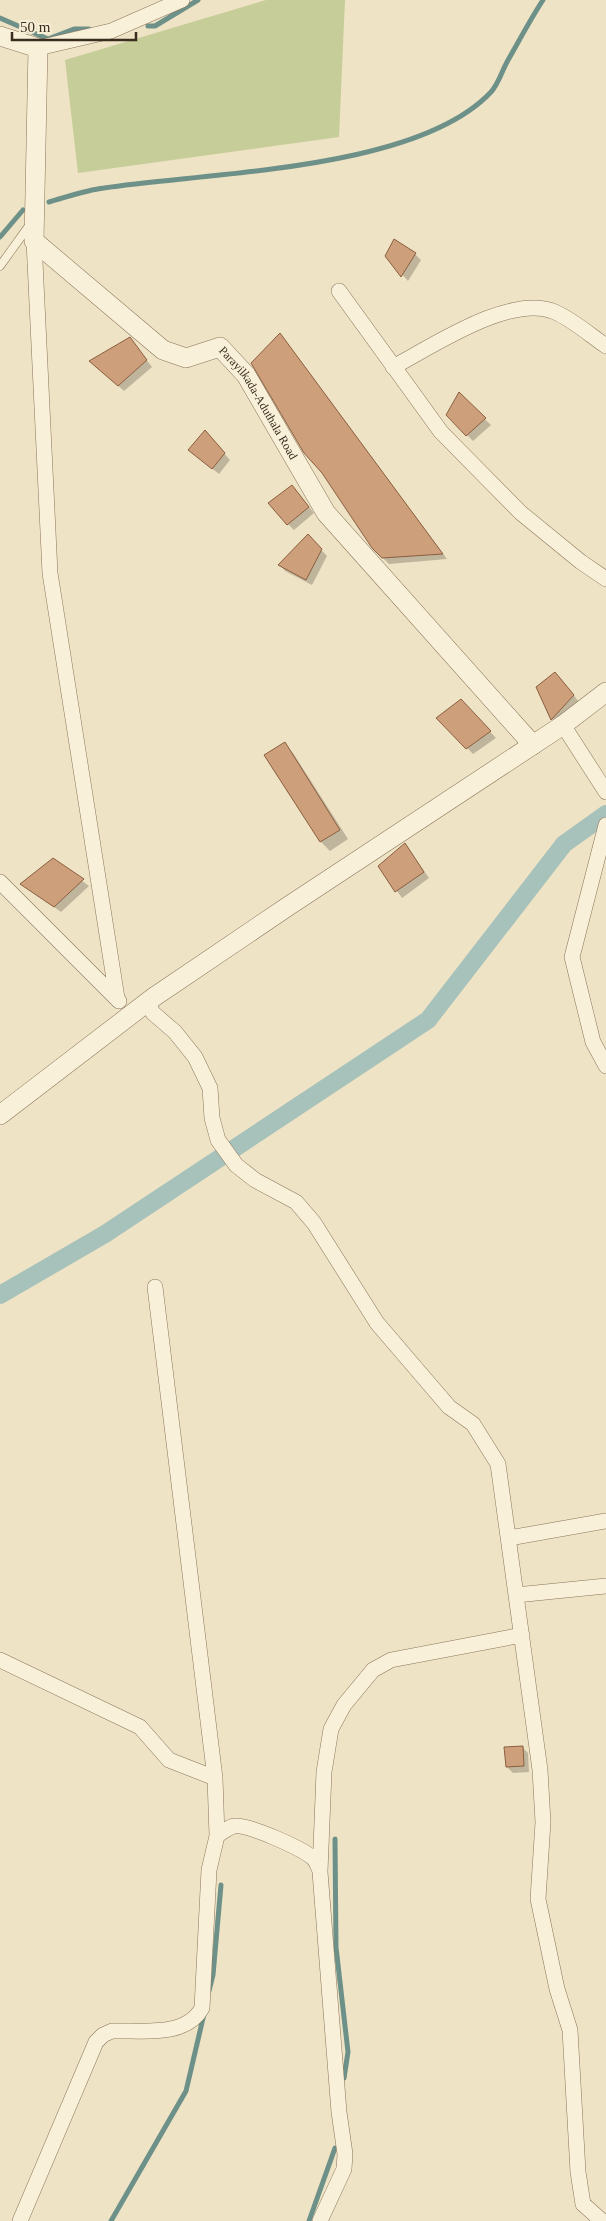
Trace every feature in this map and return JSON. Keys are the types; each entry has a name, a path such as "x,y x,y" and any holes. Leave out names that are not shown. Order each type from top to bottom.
{"street":[{"path":"0,36 38,48 112,31 182,0"},
{"path":"38,48 34,241 50,573 117,998"},
{"name":"Parayilkada-Aduthala Road","path":"34,241 163,350 186,358 220,348 246,375 326,513 533,745"},
{"path":"339,291 440,432 497,491 574,556 606,579"},
{"path":"393,366 483,319 517,308 534,308 555,312 606,346"},
{"path":"0,1115 140,1008 286,906 563,725 606,692"},
{"path":"563,725 606,792"},
{"path":"606,826 572,957 593,1042 606,1066"},
{"path":"0,882 117,998 153,1013 175,1032 195,1057 210,1088 212,1118 222,1148 236,1165 255,1180 296,1202 314,1223 377,1322 449,1407 473,1424 498,1464 540,1770 543,1822 538,1899 557,1989 570,2030 578,2172 583,2204 602,2221"},
{"path":"20,2221 96,2042 103,2034 112,2031 175,2028 189,2024 197,2017 202,2008 209,1870 217,1836 215,1778 155,1286"},
{"path":"509,1538 606,1521"},
{"path":"516,1595 606,1586"},
{"path":"320,2221 344,2169 345,2154 339,2112 320,1872 324,1772 331,1729 357,1688 373,1670 391,1660 522,1636"},
{"path":"0,1660 140,1726 169,1760 215,1778"},
{"path":"217,1836 228,1828 235,1826 246,1827 300,1850 316,1862 320,1872"}],"lane":[{"path":"0,266 34,218"}],"green space":[{"path":"266,0 345,0 339,137 78,173 65,60"}],"building":[{"path":"394,239 416,253 401,277 385,256"},
{"path":"280,333 443,554 382,558 372,548 322,473 304,453 251,363"},
{"path":"130,337 147,360 118,386 89,361"},
{"path":"459,392 486,418 466,436 446,415"},
{"path":"205,430 225,453 212,469 188,450"},
{"path":"292,485 309,507 287,525 268,503"},
{"path":"308,534 322,549 306,580 278,565"},
{"path":"555,672 574,695 551,720 536,687"},
{"path":"461,699 491,731 466,749 436,718"},
{"path":"285,742 340,830 320,842 264,755"},
{"path":"405,843 424,872 395,892 378,866"},
{"path":"53,858 84,879 54,907 20,884"},
{"path":"523,1746 524,1766 506,1767 504,1747"}],"waterway":[{"path":"148,26 155,26 198,0"},
{"path":"49,202 97,189 309,164 363,153 414,138 457,118 491,92 543,0"},
{"path":"0,18 48,39 74,29 89,29"},
{"path":"0,237 23,210"},
{"path":"0,1295 105,1234 428,1020 564,844 606,814"},
{"path":"335,1839 336,1947 348,2052 344,2078"},
{"path":"209,1991 213,1975 221,1885"},
{"path":"111,2221 186,2091 204,2014"},
{"path":"309,2221 335,2148"}]}
